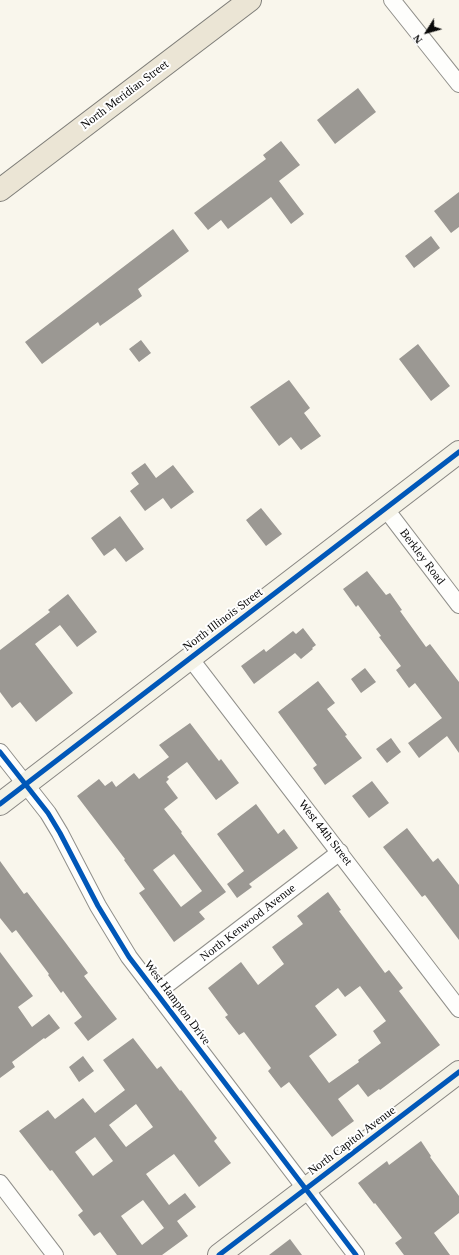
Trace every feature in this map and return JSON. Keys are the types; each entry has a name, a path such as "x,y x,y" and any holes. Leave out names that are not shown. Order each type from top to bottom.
{"main road":[{"name":"North Meridian Street","path":"0,190 250,0"}],"street":[{"path":"392,0 459,84"},
{"name":"North Illinois Street","path":"0,804 459,452"},
{"name":"Berkley Road","path":"385,508 459,605"},
{"name":"West 44th Street","path":"190,658 459,1009"},
{"name":"West Hampton Drive","path":"0,752 44,807 56,826 98,906 117,938 156,993 356,1255"},
{"name":"North Kenwood Avenue","path":"156,993 340,852"},
{"name":"North Capitol Avenue","path":"219,1255 459,1072"},
{"path":"0,1183 55,1255"}],"building":[{"path":"358,88 376,112 335,144 317,120"},
{"path":"281,141 300,165 279,181 304,214 291,224 271,197 228,229 221,220 208,230 194,213 266,159 263,155"},
{"path":"459,192 459,227 451,233 434,211"},
{"path":"173,229 189,251 138,289 142,296 100,326 98,322 42,364 25,342"},
{"path":"431,236 440,248 414,268 405,256"},
{"path":"141,340 151,353 139,362 129,349"},
{"path":"418,344 450,386 431,401 399,359"},
{"path":"289,380 310,408 304,413 321,436 301,450 291,437 279,446 250,407"},
{"path":"145,463 156,478 173,465 194,492 171,509 163,498 145,511 130,491 139,484 131,473"},
{"path":"261,508 282,534 266,546 246,520"},
{"path":"120,516 144,549 126,562 115,548 104,556 91,538"},
{"path":"367,571 386,595 390,593 402,610 400,611 426,647 430,644 459,682 459,753 447,736 419,758 408,743 442,718 415,683 409,688 396,670 401,666 379,637 381,636 358,605 356,607 343,589"},
{"path":"68,594 97,632 77,647 60,625 35,644 73,693 36,722 20,702 12,708 0,692 0,650 50,612 48,610"},
{"path":"303,628 316,645 312,648 313,649 301,659 295,653 254,684 241,666 264,649 266,652 293,631 296,634"},
{"path":"365,668 376,682 361,693 351,679"},
{"path":"318,681 335,703 327,709 362,758 325,785 313,768 317,765 278,712"},
{"path":"190,723 219,761 221,759 239,783 216,800 187,762 167,777 169,779 166,782 178,798 164,809 226,892 199,912 205,919 174,942 139,893 145,889 124,860 125,859 77,796 99,779 105,786 112,781 116,787 134,773 139,779 169,757 159,745","holes":["174,854 202,891 181,907 153,870"]},
{"path":"391,738 401,752 387,763 376,749"},
{"path":"372,781 389,803 369,818 352,796"},
{"path":"256,804 278,834 284,829 298,848 249,884 252,887 237,898 227,884 244,871 217,834"},
{"path":"407,828 433,862 438,858 459,885 459,940 425,895 422,897 383,847"},
{"path":"0,861 24,894 27,892 88,973 84,976 117,1019 88,1041 74,1023 82,1017 63,991 61,993 48,975 49,974 16,930 12,933 0,918"},
{"path":"328,892 341,910 339,911 385,973 389,970 403,988 399,991 440,1045 380,1090 379,1089 368,1097 358,1084 338,1099 354,1121 332,1137 289,1082 281,1088 268,1071 271,1068 244,1032 239,1035 225,1017 228,1015 208,988 241,962 258,985 284,964 272,947 303,924 297,916","holes":["360,986 386,1021 373,1031 381,1043 358,1060 359,1062 329,1083 309,1056 337,1035 315,1006 338,988 345,997"]},
{"path":"0,952 33,996 18,1007 32,1027 49,1014 60,1028 12,1062 15,1067 0,1078"},
{"path":"133,1038 157,1069 161,1066 180,1091 181,1090 217,1138 214,1141 231,1163 199,1187 174,1154 146,1174 169,1205 185,1193 196,1207 177,1221 188,1236 162,1255 117,1255 100,1232 94,1236 78,1215 83,1211 52,1170 50,1171 19,1131 48,1110 55,1119 83,1098 95,1113 125,1090 103,1060","holes":["136,1104 153,1127 126,1147 109,1125","95,1137 113,1161 93,1176 75,1152","143,1200 164,1228 142,1245 121,1216"]},
{"path":"83,1056 94,1071 79,1082 69,1067"},
{"path":"421,1141 431,1156 430,1157 459,1196 459,1213 434,1233 450,1255 404,1255 395,1243 402,1238 358,1183 387,1161 389,1165"},
{"path":"290,1239 302,1255 269,1255"}],"cycle path":[{"path":"0,804 459,452"},
{"path":"0,752 48,813 98,906 129,957 356,1255"},
{"path":"219,1255 459,1072"}]}
